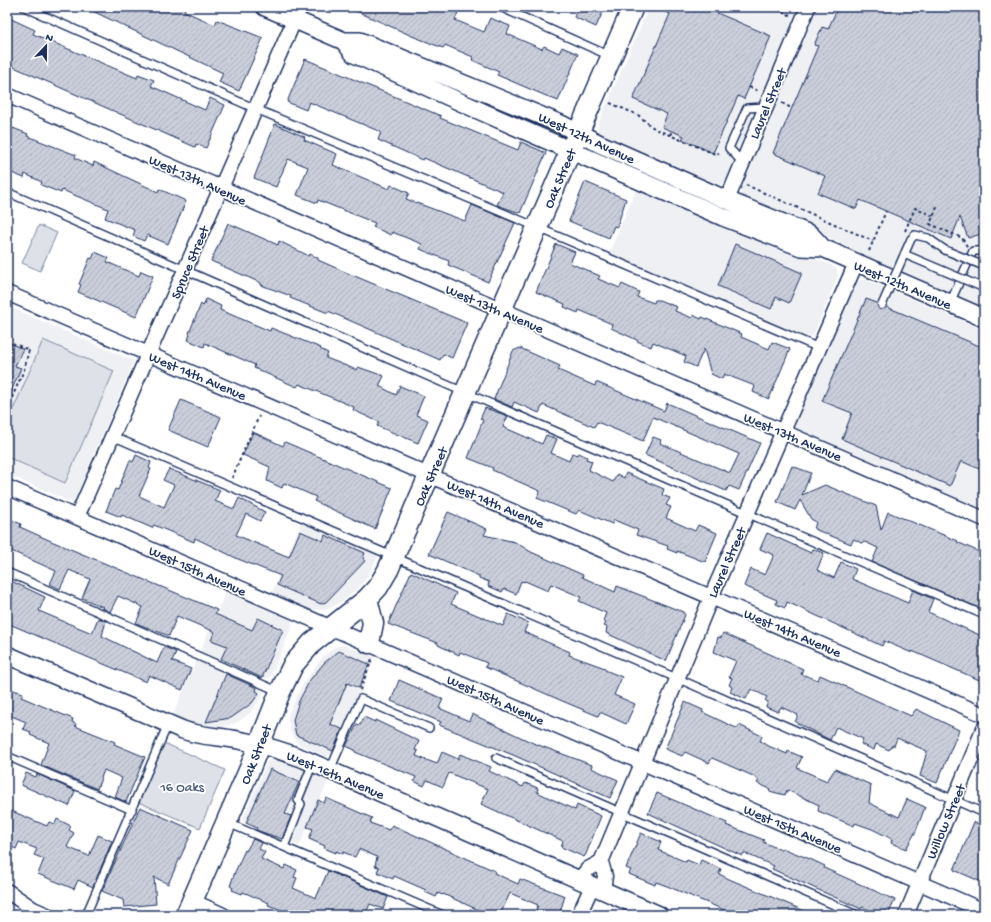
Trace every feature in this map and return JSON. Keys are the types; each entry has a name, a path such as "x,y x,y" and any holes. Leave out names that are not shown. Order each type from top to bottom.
{"main road":[{"name":"Oak Street","path":"189,908 227,822 280,692 293,665 302,654 331,628 367,599 378,587 394,557 633,7"},
{"path":"367,599 373,623 370,651"}],"street":[{"name":"West 12th Avenue","path":"265,7 297,14 344,41 360,40 574,142 723,217 802,247 823,248 984,318"},
{"name":"Laurel Street","path":"727,200 742,162 772,104 808,7"},
{"name":"Spruce Street","path":"77,517 297,14"},
{"name":"West 13th Avenue","path":"7,95 220,189 984,519"},
{"name":"West 12th Avenue","path":"574,142 727,200 810,234 823,248"},
{"name":"Laurel Street","path":"601,862 711,597 856,263"},
{"name":"West 14th Avenue","path":"7,293 984,715"},
{"name":"West 15th Avenue","path":"7,487 331,628 370,651 642,763 984,911"},
{"name":"West 16th Avenue","path":"7,655 197,735 237,740 259,745 279,750 313,763 659,915"},
{"name":"Willow Street","path":"906,915 984,728"},
{"path":"579,915 591,885 588,868 601,862 605,876 591,885"},
{"path":"7,891 33,909 47,915"},
{"path":"189,908 223,915"}],"lane":[{"path":"24,7 256,109 538,227 819,348"},
{"path":"500,7 612,57"},
{"path":"7,192 466,393 984,615"},
{"path":"882,305 912,237 918,234 928,238 945,250 984,266"},
{"path":"950,304 973,251 984,251"},
{"path":"904,254 984,288"},
{"path":"112,436 228,487 677,678 984,813"},
{"path":"7,572 280,692"},
{"path":"330,770 362,699 429,728"},
{"path":"86,915 168,724"},
{"path":"7,756 132,810"},
{"path":"496,758 856,915"},
{"path":"284,846 301,804 298,800 313,763"},
{"path":"227,822 443,915"}],"path":[{"path":"771,7 793,17"},
{"path":"749,87 760,91"},
{"path":"610,103 638,114 655,129 715,154 719,153"},
{"path":"772,104 791,108"},
{"path":"670,135 672,131"},
{"path":"743,184 873,242"},
{"path":"937,207 930,224 962,238 966,248 972,250"},
{"path":"869,251 886,211"},
{"path":"7,341 29,350 24,370 7,409"},
{"path":"228,487 264,404"},
{"path":"362,699 360,688 370,651"}],"shaded area":[{"path":"649,7 802,7 727,180 722,184 715,184 603,136 598,130 598,124"},
{"path":"817,7 984,7 984,307 873,259 742,195 740,189 773,109 773,103 782,88"},
{"path":"638,186 831,265 837,269 838,276 813,336 803,337 801,341 607,258"},
{"path":"860,280 867,280 984,330 984,511 801,433 796,428 796,423 856,284"},
{"path":"7,306 134,361 73,503 7,474"},
{"path":"303,518 375,549 374,553 378,556 365,580 357,589 340,603 325,610 308,609 271,594"},
{"path":"226,591 287,617 292,621 292,627 270,678 262,678 258,686 264,694 250,713 238,722 220,728 201,728 172,717"},
{"path":"344,645 375,657 362,689 361,699 337,753 333,752 327,757 297,743 290,731 288,720 289,712 303,684 323,656 335,647"},
{"path":"274,758 328,781 299,846 242,821 267,762"}],"green space":[{"path":"39,225 57,233 40,271 22,263"},
{"path":"43,340 114,371 65,483 7,457 7,424"},
{"name":"16 Oaks","path":"164,743 225,770 200,828 138,802"}],"building":[{"path":"84,7 186,7 184,11 215,25 217,20 263,38 239,91 219,82 223,73"},
{"path":"347,7 460,7 455,20 484,32 490,18 510,26 507,34 542,49 544,46 559,53 562,47 578,54 558,101 497,75 499,72 472,60 473,57 445,45 443,48 412,36"},
{"path":"578,7 605,7 596,27 574,17"},
{"path":"655,7 703,7 771,36 744,99 738,96 713,153 682,139 684,136 662,127 667,114 633,99 670,14"},
{"path":"838,7 984,7 984,233 968,238 960,217 951,239 860,200 856,209 818,193 825,176 773,153 818,46 814,45 822,27 828,29"},
{"path":"7,17 35,30 33,34 137,78 138,74 154,80 151,86 205,110 210,98 225,105 206,148 196,144 195,147 7,64"},
{"path":"305,59 441,116 440,118 518,150 521,142 546,153 520,213 497,205 503,192 378,140 381,132 309,102 306,110 287,102"},
{"path":"275,124 305,137 304,140 337,154 333,165 389,189 391,185 409,193 406,199 465,221 472,205 515,223 488,282 448,265 449,261 420,249 422,244 392,232 391,235 373,227 375,223 318,200 317,203 297,195 308,167 288,159 276,187 254,178"},
{"path":"7,128 12,130 13,128 28,134 27,136 76,155 75,158 93,166 94,162 158,192 159,189 186,201 168,244 147,235 144,241 133,236 135,230 105,218 108,209 62,190 61,193 41,185 42,182 25,174 24,178 7,171"},
{"path":"585,182 626,199 617,227 614,226 609,238 569,221"},
{"path":"228,223 278,245 279,241 309,256 310,254 318,258 318,260 345,272 467,323 452,358 443,354 440,360 328,311 328,313 290,298 291,296 261,285 261,283 211,261"},
{"path":"556,244 575,252 570,263 600,276 598,279 620,288 622,284 639,292 637,297 654,303 655,300 659,300 677,307 675,311 692,318 693,315 701,319 702,317 742,334 741,337 769,349 772,342 790,349 769,399 753,392 755,386 724,374 722,379 711,374 704,349 696,367 684,362 686,356 653,342 651,347 611,328 612,324 579,310 578,313 564,307 565,304 536,292"},
{"path":"735,244 802,273 789,303 776,297 771,309 718,286"},
{"path":"95,252 109,258 107,262 139,276 141,271 153,276 136,317 78,292 81,285 79,284 90,258 92,259"},
{"path":"206,299 221,306 220,310 270,331 271,328 321,348 320,349 328,353 326,358 357,370 358,367 384,376 379,386 396,395 400,386 424,396 416,415 428,420 418,443 377,426 379,422 353,410 354,407 299,384 297,387 283,381 254,368 255,365 205,343 204,347 188,340 189,333 201,304 203,306"},
{"path":"866,299 877,303 880,310 887,307 984,348 984,471 961,461 950,486 842,439 852,413 822,401"},
{"path":"7,342 23,349 15,366 21,368 7,401"},
{"path":"520,348 560,366 558,370 595,386 596,382 664,411 667,403 760,443 739,490 729,486 726,491 645,455 653,437 661,440 660,443 730,473 739,454 653,417 643,441 597,422 594,427 543,405 539,413 514,402 512,407 494,399 513,351"},
{"path":"181,400 221,417 208,447 168,430"},
{"path":"485,408 508,416 503,427 542,444 546,435 557,439 551,453 569,461 572,453 578,455 579,453 587,457 586,459 592,461 589,470 613,482 617,474 624,478 626,473 664,489 662,495 670,498 666,505 671,507 666,518 695,531 698,525 717,533 705,562 677,551 677,553 667,549 668,546 636,535 638,530 614,520 612,524 579,510 576,514 537,498 540,491 492,470 493,468 468,458 483,420 480,419"},
{"path":"253,432 283,446 285,442 392,488 375,529 314,501 316,497 284,483 282,488 267,481 270,467 243,455"},
{"path":"136,455 151,462 149,468 151,469 139,496 164,507 174,485 163,480 169,469 220,490 215,501 234,509 239,498 265,512 260,521 246,514 236,535 289,557 300,531 323,541 325,535 365,553 363,558 365,561 326,602 321,604 277,585 281,576 238,559 195,538 194,542 154,525 152,528 122,515 121,517 106,511 115,489 118,490 130,460 133,462"},
{"path":"792,466 811,473 802,495 825,485 876,506 881,530 888,512 958,541 957,542 984,554 984,610 872,562 878,548 865,542 861,543 854,539 851,544 814,529 816,522 811,519 800,500 795,510 777,502"},
{"path":"448,512 487,529 484,535 515,542 531,552 583,575 582,577 615,592 617,586 683,612 685,615 666,661 606,633 607,627 604,626 606,623 603,621 606,613 579,601 581,597 551,584 548,591 525,581 521,581 516,594 504,589 502,592 488,586 489,582 479,578 479,576 429,554"},
{"path":"7,518 21,524 20,527 51,541 217,610 215,614 252,630 258,618 283,630 262,678 221,659 227,646 211,640 215,632 177,616 169,636 136,623 143,607 118,596 110,612 102,608 103,607 82,598 90,579 69,570 60,589 50,584 56,571 7,549"},
{"path":"767,533 811,553 813,549 824,553 817,570 834,578 841,562 856,569 852,579 908,603 913,590 933,599 928,612 984,637 984,682 912,651 912,653 884,641 882,646 787,602 785,608 776,604 777,600 744,586 751,569 765,575 774,555 760,549"},
{"path":"411,572 456,593 451,604 503,626 508,614 528,623 524,632 570,652 569,655 605,668 605,670 622,677 614,695 635,704 626,724 600,712 598,716 485,667 487,663 460,652 459,655 438,645 438,643 388,624"},
{"path":"7,579 45,597 39,611 92,633 98,618 106,621 102,636 157,663 164,647 176,652 172,661 191,669 182,690 149,675 146,682 7,623"},
{"path":"723,633 803,669 801,674 818,680 820,675 911,716 916,709 959,730 937,783 920,776 927,751 897,738 894,746 892,745 889,750 876,744 874,750 861,744 863,739 836,727 830,740 795,722 798,715 781,707 778,712 766,707 768,702 765,700 767,697 751,689 746,699 730,692 732,687 729,685 732,678 729,677 736,661 714,652 718,637 721,638"},
{"path":"339,651 369,664 359,688 347,683 330,724 342,729 333,751 296,735 293,720 299,701 310,680 324,663"},
{"path":"226,674 257,688 256,691 259,693 252,703 231,718 206,722"},
{"path":"399,680 443,699 439,708 469,721 472,714 533,743 592,765 591,768 618,780 610,798 513,755 439,725 441,722 391,701"},
{"path":"7,688 23,693 21,697 73,719 72,722 76,724 75,726 115,742 114,744 145,757 126,802 115,797 122,778 104,770 97,789 41,765 49,743 30,735 31,732 23,729 26,722 7,714"},
{"path":"685,702 734,727 738,728 739,725 762,736 760,741 765,743 764,744 787,754 788,751 802,757 797,768 827,781 835,769 871,785 869,803 899,817 907,799 925,807 916,831 906,849 891,843 892,839 872,829 855,823 854,826 818,811 819,805 787,790 785,795 769,791 770,789 757,783 759,780 753,776 712,758 709,763 685,752 682,756 665,749"},
{"path":"364,717 375,722 375,720 419,741 415,750 418,751 416,756 437,764 442,752 458,759 460,754 491,767 489,771 523,787 525,783 538,788 537,792 575,810 577,805 601,816 586,854 584,857 561,847 563,841 481,804 488,789 449,773 443,787 427,780 424,786 414,781 416,777 355,752 355,750 346,746 357,724 360,725"},
{"path":"270,769 299,782 285,814 291,816 282,839 256,830 257,828 246,823"},
{"path":"26,773 36,777 37,774 75,791 69,806 21,785"},
{"path":"657,793 727,823 726,825 764,840 763,842 781,850 782,848 810,859 825,866 824,868 895,900 888,915 882,915 862,907 861,909 772,869 774,866 744,853 742,856 648,813"},
{"path":"326,798 372,818 370,823 389,830 392,825 495,871 494,873 518,884 520,879 565,896 559,915 534,915 538,905 510,893 500,915 484,915 485,913 443,894 438,893 436,897 425,892 426,890 394,876 393,879 377,872 379,867 375,866 377,857 359,849 355,857 343,852 343,854 336,851 336,853 324,848 325,846 309,839 313,829 307,827 318,800 324,803"},
{"path":"140,807 193,830 168,884 154,877 156,904 124,907 123,900 102,891"},
{"path":"7,809 47,826 49,822 55,824 57,819 71,826 69,830 74,833 67,847 89,856 98,835 112,841 93,887 78,880 74,889 38,874 44,859 34,855 37,849 19,842 16,849 7,845"},
{"path":"974,822 984,826 984,883 954,870"},
{"path":"641,833 661,842 658,850 686,862 687,860 699,865 701,860 721,869 719,874 729,879 814,915 736,915 667,886 656,882 655,885 629,874 631,870 626,868"},
{"path":"253,839 262,843 259,849 265,852 261,859 284,869 286,865 297,870 294,877 297,878 293,888 316,898 328,871 388,897 383,909 370,904 365,915 295,915 268,905 269,903 243,892 242,894 232,890 233,888 230,886 235,872 245,850 246,851"}]}
